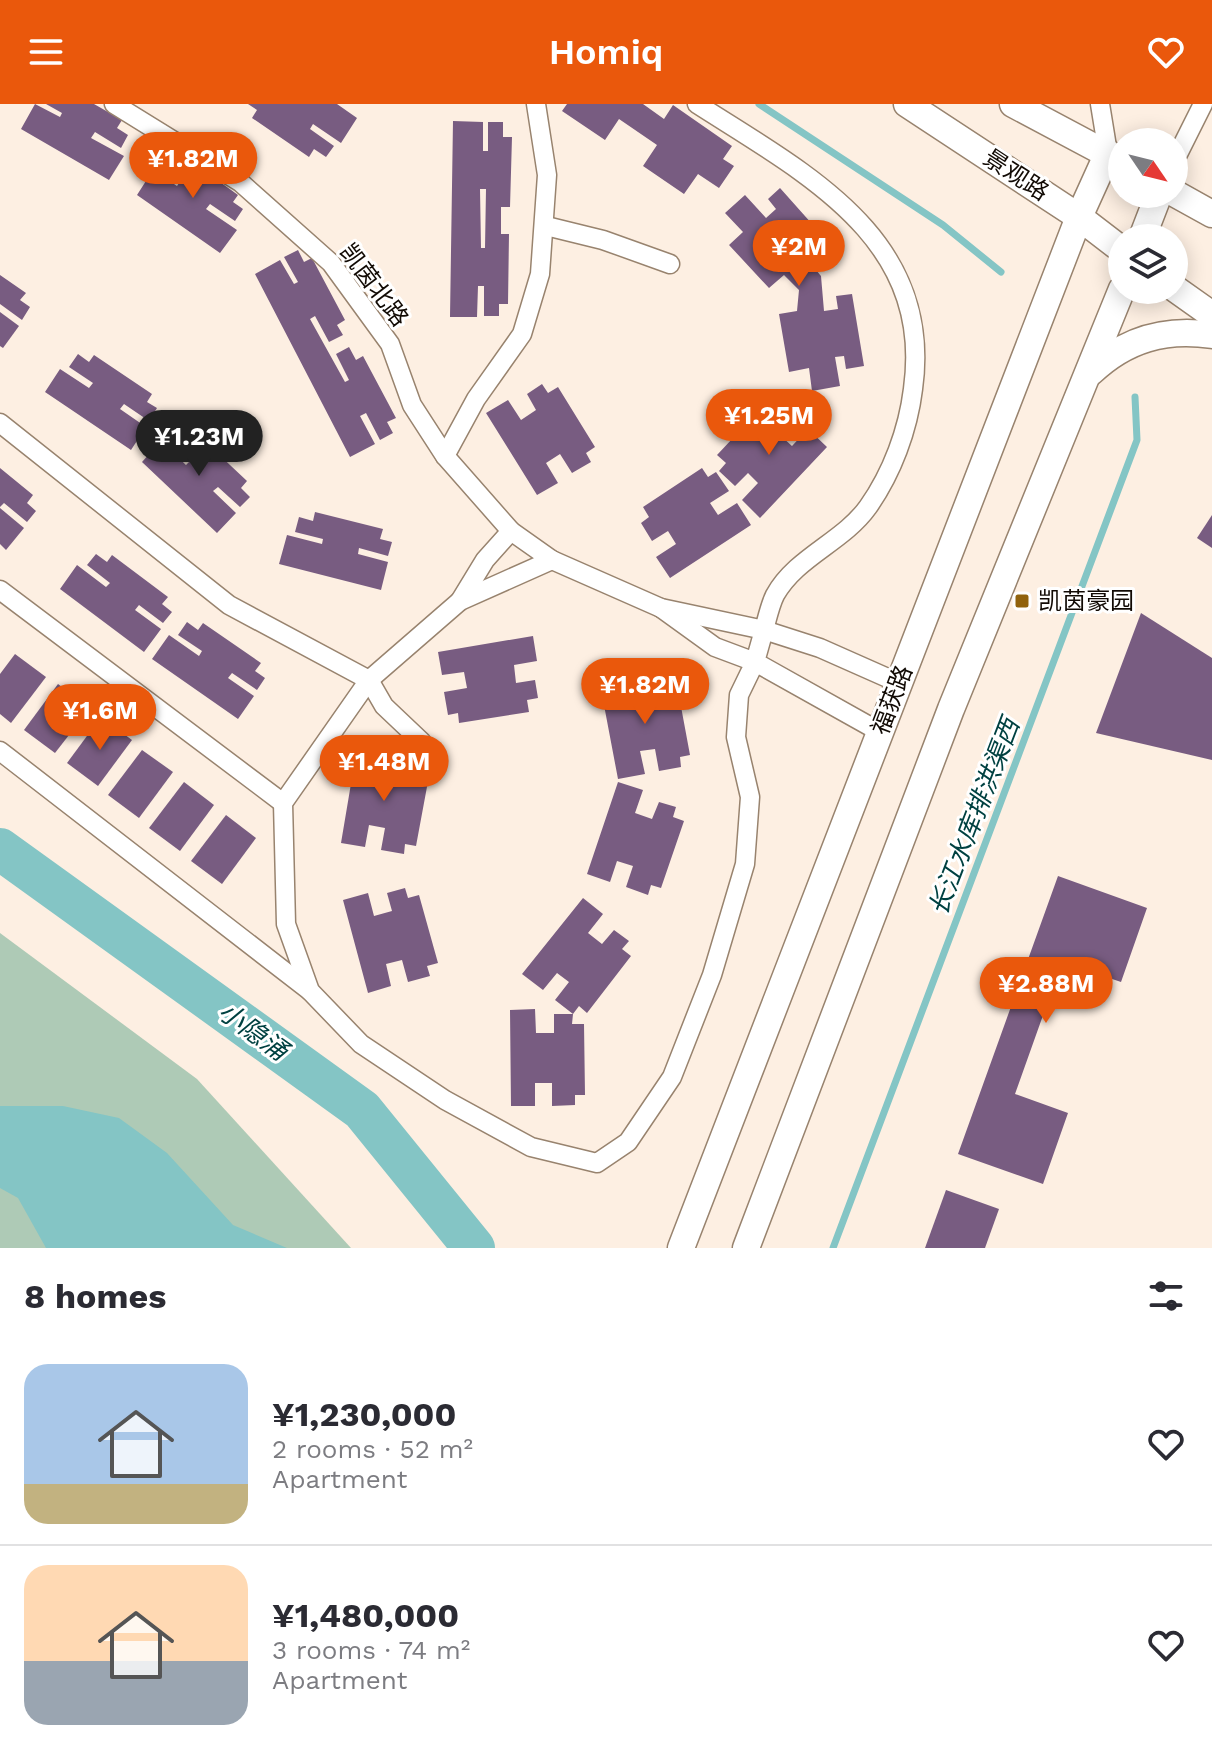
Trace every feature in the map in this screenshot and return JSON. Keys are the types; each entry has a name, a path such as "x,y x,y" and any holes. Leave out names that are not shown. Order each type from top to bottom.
{"street":[{"name":"凯茵北路","path":"114,104 240,182 331,263 390,344 412,405 445,456 511,531 552,560 661,608"},
{"path":"445,456 476,399 522,334 540,274 546,226 547,175 536,104"},
{"path":"0,751 310,991 361,1044 445,1100 531,1147 597,1163 628,1142 672,1077 712,975 745,864 750,797 736,737 739,695 755,662 775,596 797,567 867,509 889,469 910,416 916,367 914,317 898,271 864,226 827,191 697,104"},
{"name":"景观路","path":"907,104 1108,239"},
{"path":"1013,104 1108,154"},
{"path":"1100,104 1108,133"},
{"path":"1188,134 1203,104"},
{"name":"福获路","path":"681,1248 1079,217 1108,169"},
{"path":"1188,201 1212,214"},
{"path":"546,226 603,240 670,264"},
{"path":"1188,298 1212,315"},
{"path":"746,1248 951,709 1116,304"},
{"path":"1086,378 1108,356 1132,341 1183,331 1212,335"},
{"path":"0,423 229,605 369,680 384,706 422,742"},
{"path":"460,601 485,560 511,531"},
{"path":"310,991 286,924 283,803 369,680 460,601 552,560"},
{"path":"0,590 283,803"},
{"path":"661,608 764,630 820,648 899,683"},
{"path":"661,608 715,647 755,662 880,732"}],"green space":[{"path":"0,933 197,1079 351,1248 0,1248"}],"water":[{"path":"0,1106 63,1106 119,1118 167,1153 233,1225 287,1248 46,1248 18,1198 0,1188"}],"building":[{"path":"35,104 60,117 62,113 46,104 94,104 122,120 117,128 128,135 121,148 95,132 91,138 124,156 109,180 21,129"},
{"path":"248,104 337,104 357,118 341,143 313,124 310,129 334,146 326,157 314,149 309,157 252,118 257,110"},
{"path":"567,104 643,104 664,119 673,105 732,146 723,159 734,166 719,188 698,174 684,194 643,166 657,145 619,119 605,140 562,111"},
{"path":"453,121 483,122 483,151 488,151 488,122 503,122 503,137 512,137 510,207 501,207 501,234 509,234 508,304 499,304 499,316 484,316 484,286 478,286 477,317 450,317","holes":["480,189 486,189 485,248 481,248"]},
{"path":"165,154 176,162 181,154 238,195 233,202 243,209 235,221 210,204 206,209 237,230 220,253 137,195 153,170 177,186 179,183 156,166"},
{"path":"780,188 829,243 815,255 806,245 800,251 821,276 824,311 838,309 836,296 852,294 864,366 846,369 844,356 835,357 840,386 812,391 809,368 789,372 779,314 797,311 799,290 784,275 769,288 729,245 743,232 725,213 745,195 766,218 776,209 768,199"},
{"path":"298,250 304,262 312,258 345,320 337,325 343,335 329,342 315,316 310,319 345,382 349,380 336,354 349,347 356,360 363,356 396,418 387,422 393,433 380,440 366,413 360,416 375,444 350,457 255,274 280,260 294,284 298,282 284,257"},
{"path":"0,275 26,293 20,300 30,307 22,320 0,304"},
{"path":"0,312 19,326 3,348 0,346"},
{"path":"78,354 89,362 94,355 152,394 147,402 157,408 149,421 124,404 120,409 146,427 131,450 45,392 60,369 89,388 93,383 69,367"},
{"path":"542,384 548,393 558,387 595,447 586,453 591,462 572,473 560,454 546,463 558,483 537,495 486,413 508,400 521,420 536,410 527,394"},
{"path":"766,403 774,411 781,404 797,419 781,436 792,446 808,429 827,447 760,518 742,500 758,483 748,473 735,486 719,471 726,463 717,455"},
{"path":"180,430 191,439 196,433 247,481 241,488 250,497 240,507 218,487 213,491 236,513 217,533 142,462 161,441 186,465 190,461 169,441"},
{"path":"0,468 33,495 27,503 36,511 27,522 4,503 0,507"},
{"path":"702,468 708,477 716,472 729,491 710,503 718,515 737,503 751,525 670,578 656,557 676,544 668,531 652,541 641,523 649,517 643,507"},
{"path":"0,508 24,528 6,550 0,544"},
{"path":"315,512 383,529 380,539 392,542 388,556 359,548 358,554 388,562 381,590 279,564 287,535 322,544 323,539 295,532 299,517 313,521"},
{"path":"1212,515 1212,548 1197,538"},
{"path":"96,554 107,562 112,555 168,597 162,604 172,612 163,623 139,605 135,610 161,629 144,652 60,589 77,565 106,587 110,583 87,565"},
{"path":"1141,613 1212,658 1212,760 1096,733"},
{"path":"187,622 198,630 203,623 261,663 255,671 265,678 257,690 232,673 228,678 254,696 238,719 152,659 169,635 199,656 202,651 178,635"},
{"path":"533,636 537,661 514,665 516,683 535,680 538,698 527,700 529,712 459,723 458,713 448,715 444,692 467,688 464,672 442,675 438,652"},
{"path":"15,654 46,677 11,723 0,714 0,674"},
{"path":"663,677 665,687 677,685 690,755 680,757 681,767 659,771 655,749 640,751 645,774 618,779 600,684 626,679 631,703 649,699 645,681"},
{"path":"58,684 90,708 55,753 24,730"},
{"path":"101,717 132,740 98,786 67,763"},
{"path":"357,748 383,752 379,776 397,779 400,760 418,764 416,774 429,776 416,846 405,844 404,854 381,850 385,828 369,825 365,847 341,843"},
{"path":"142,750 173,772 139,818 108,795"},
{"path":"184,782 214,805 180,851 149,828"},
{"path":"618,782 643,790 635,813 652,819 659,802 676,807 673,817 684,821 661,888 651,885 648,895 626,887 633,866 617,861 610,882 587,874"},
{"path":"226,815 256,838 222,884 191,861"},
{"path":"1058,876 1147,908 1121,982 1062,962 1015,1094 1068,1113 1043,1184 958,1154"},
{"path":"405,888 408,898 419,895 438,963 427,966 430,976 408,982 402,960 386,964 391,986 368,993 343,900 368,893 374,916 392,911 387,893"},
{"path":"583,898 603,914 588,933 602,944 614,930 629,941 622,949 631,956 587,1013 579,1006 573,1014 555,1000 569,982 557,973 543,990 522,974"},
{"path":"535,1009 536,1033 554,1033 554,1014 573,1014 572,1024 584,1024 585,1095 575,1095 575,1105 552,1106 552,1083 535,1083 535,1106 511,1106 510,1010"},
{"path":"946,1190 999,1209 985,1248 925,1248"}],"waterway":[{"name":"长江水库排洪渠西","path":"759,104 943,225 1001,272"},
{"name":"长江水库排洪渠西","path":"833,1248 1137,440 1135,397"},
{"name":"小隐涌","path":"0,849 362,1110 474,1248"}],"place":[{"name":"凯茵豪园","path":"1022,601"}]}
